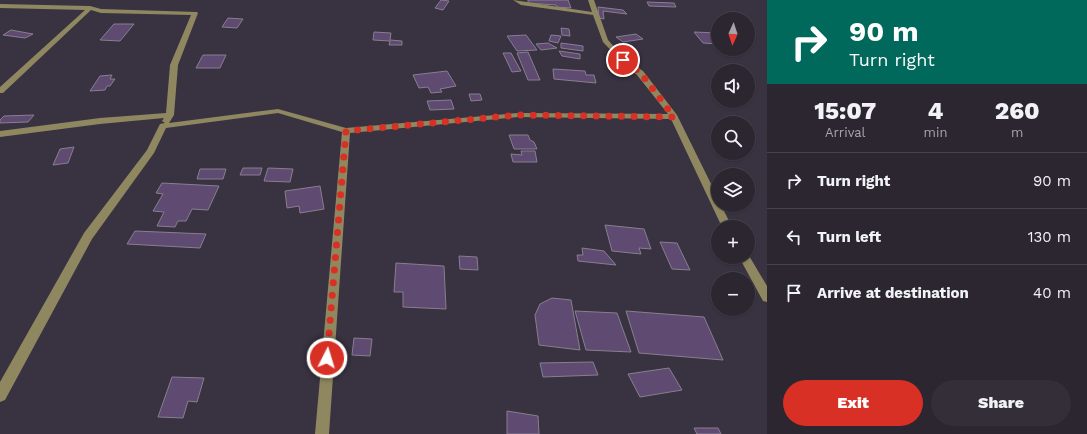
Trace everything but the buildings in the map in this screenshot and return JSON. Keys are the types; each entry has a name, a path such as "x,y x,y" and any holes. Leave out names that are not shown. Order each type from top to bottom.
{"street":[{"path":"516,0 521,3 596,14"},
{"path":"591,0 605,41 623,60 640,72 674,117 724,220"},
{"path":"0,6 90,8 101,11 195,13 174,65 170,116 163,126 151,151 88,236 0,395"},
{"path":"0,91 90,8"},
{"path":"163,126 278,111 346,131 518,115 674,117"},
{"path":"0,134 100,121 170,116"},
{"path":"322,434 346,131"},
{"path":"748,264 767,297"}],"route":[{"path":"327,358 346,131 518,115 674,117 640,72 623,60"}]}
